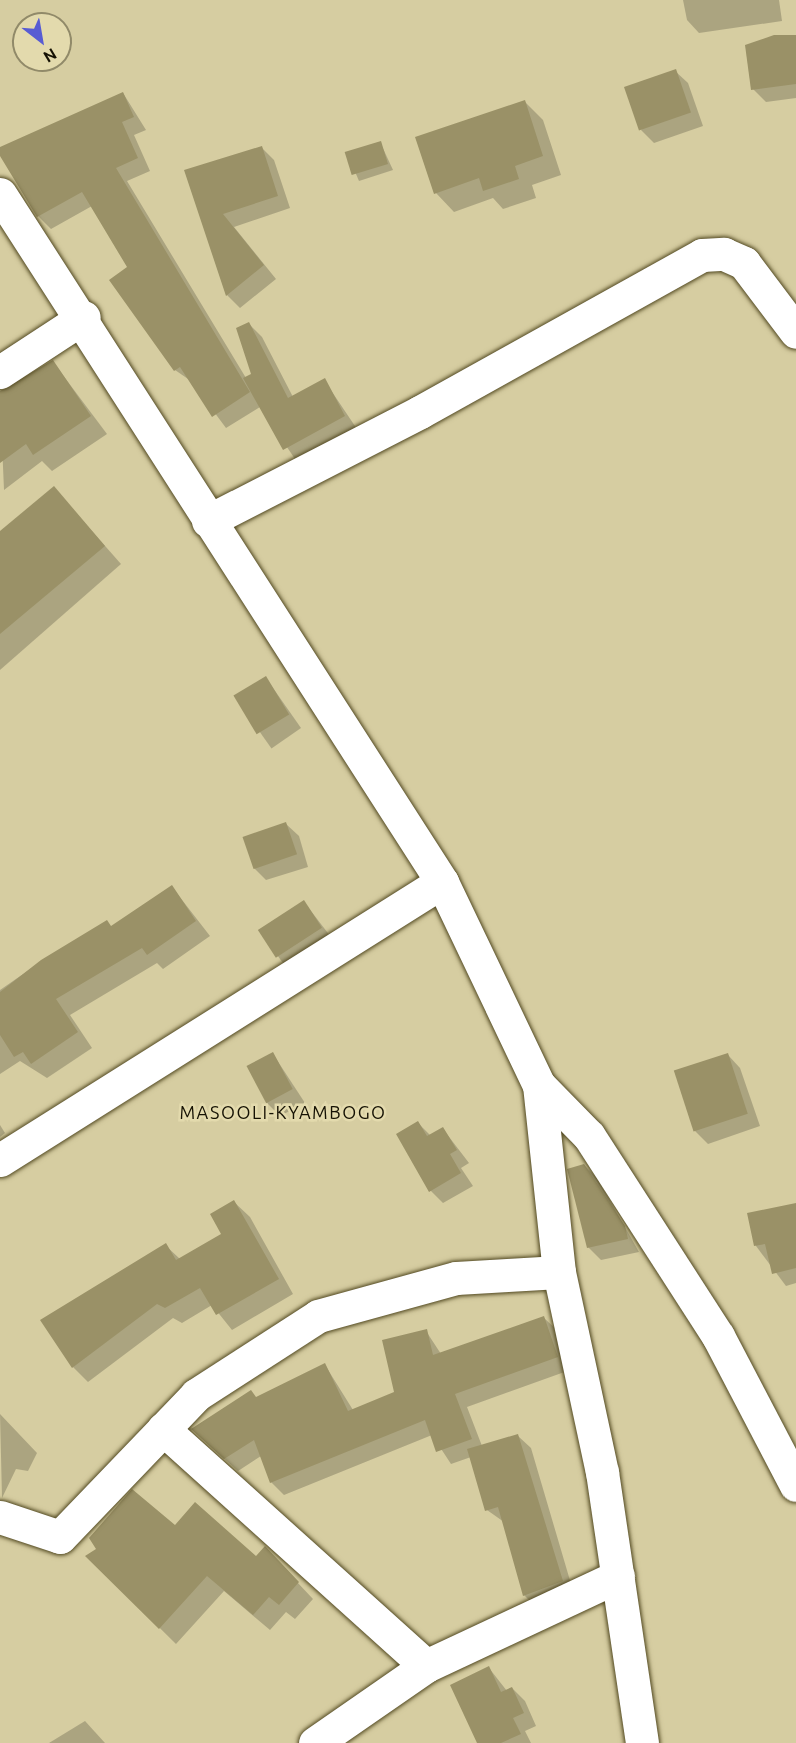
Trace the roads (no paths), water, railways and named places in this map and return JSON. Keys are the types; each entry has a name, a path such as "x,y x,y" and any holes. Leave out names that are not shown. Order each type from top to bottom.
{"street":[{"path":"0,194 84,317 208,521 442,882 539,1085 589,1136 718,1336 796,1485"},
{"path":"208,521 420,412 702,255 724,254 744,264 796,332"},
{"path":"0,372 84,317"},
{"path":"0,1160 442,882"},
{"path":"539,1085 559,1272 602,1472 642,1743"},
{"path":"0,1517 60,1537 196,1395 318,1316 456,1278 559,1272"},
{"path":"163,1429 426,1666"},
{"path":"315,1743 426,1666 618,1576"}],"district":[{"name":"MASOOLI-KYAMBOGO","path":"283,1112"}]}
